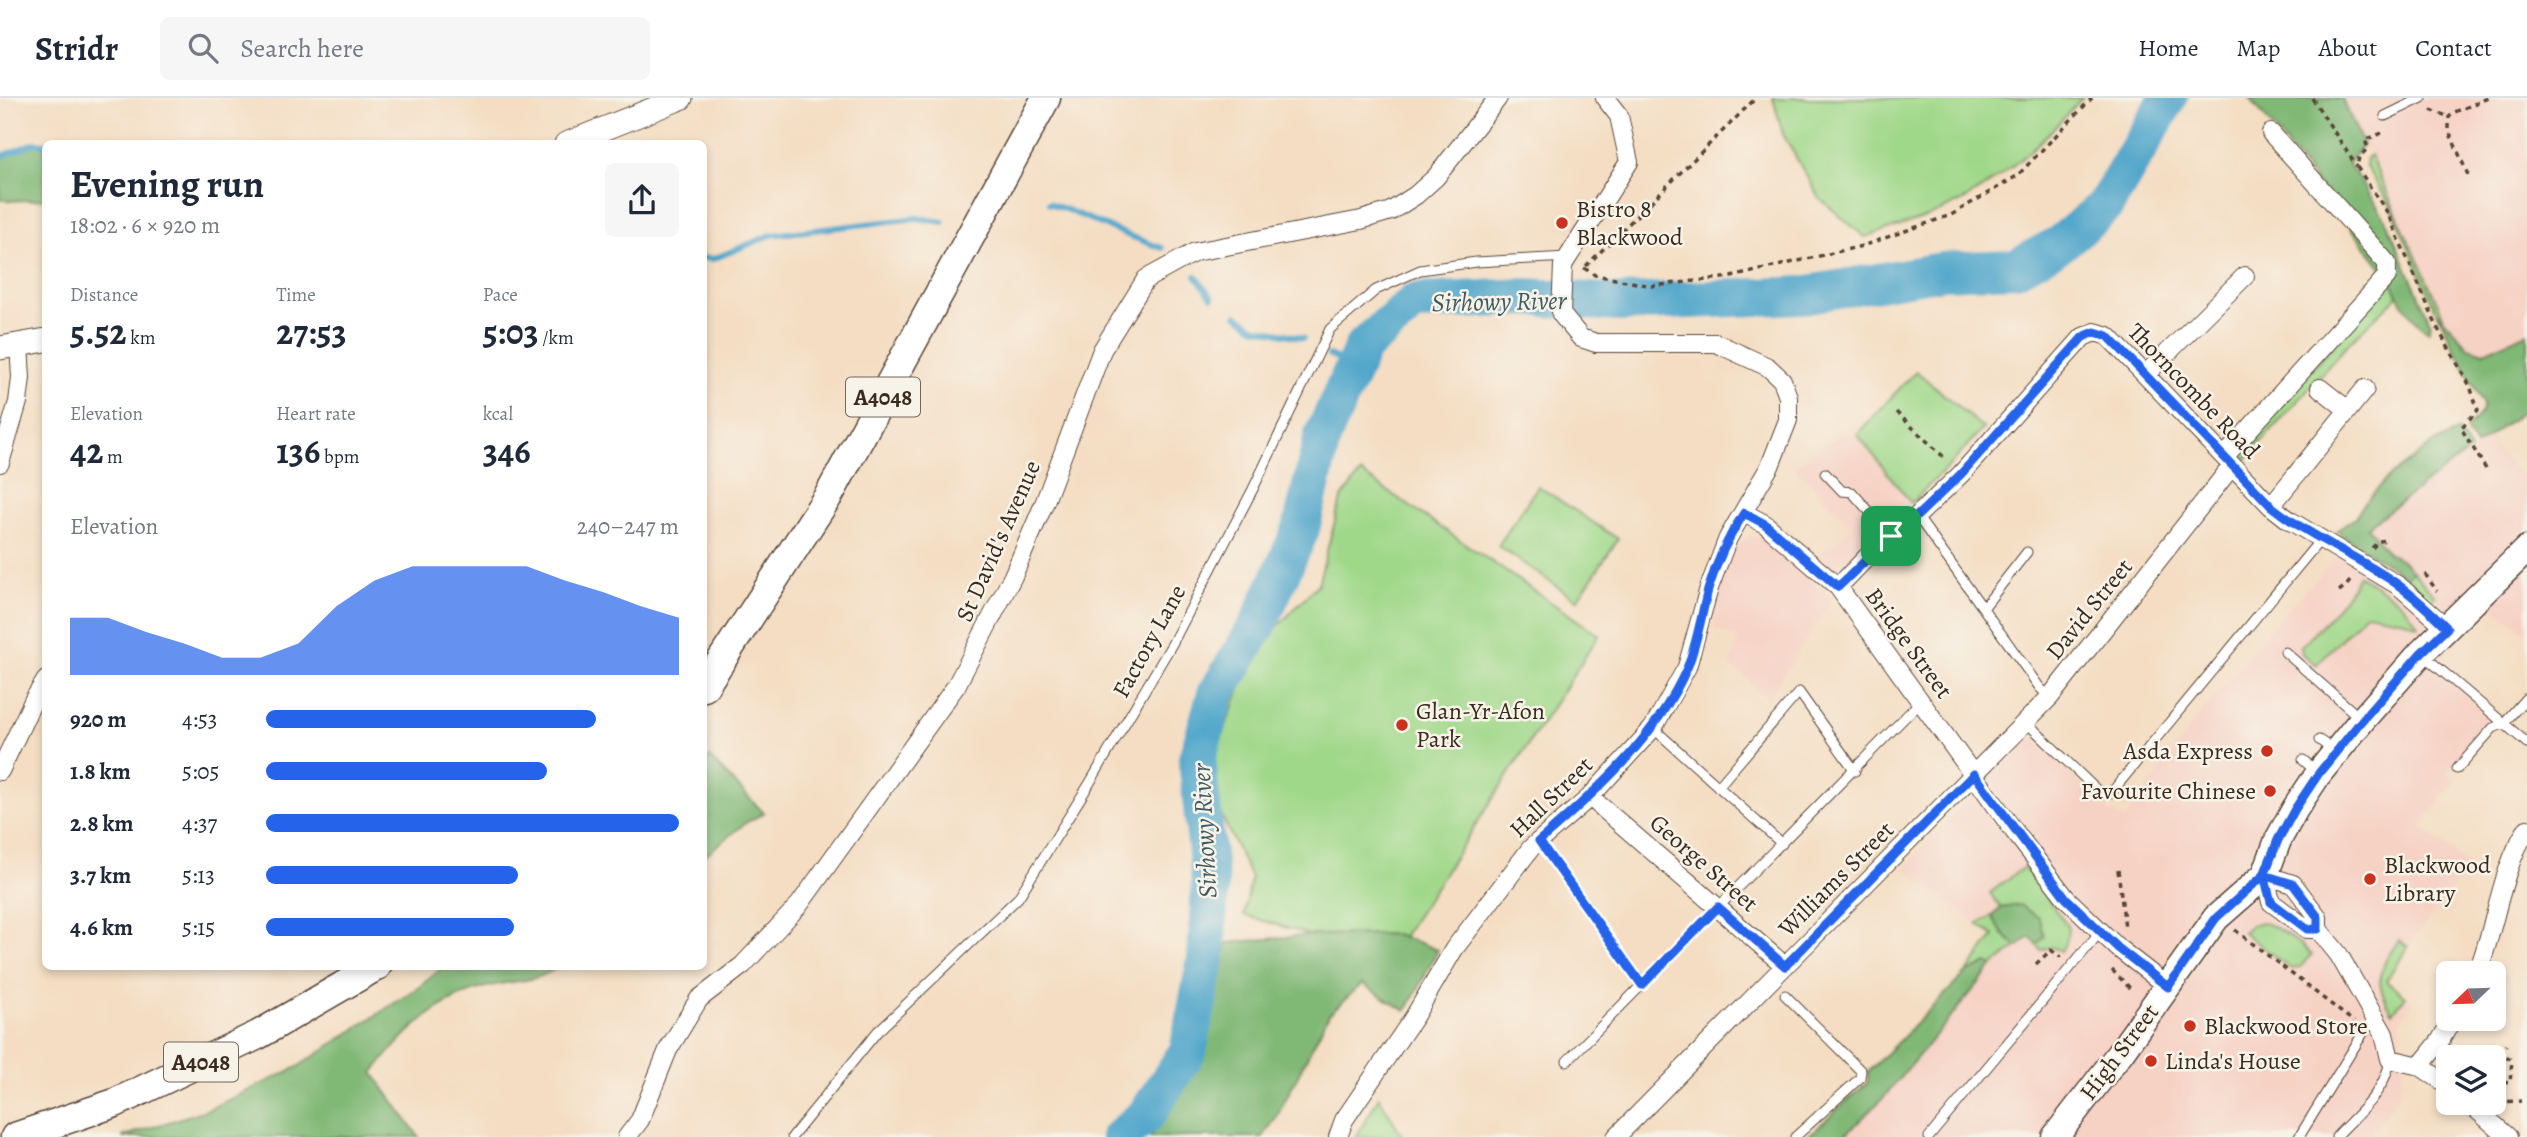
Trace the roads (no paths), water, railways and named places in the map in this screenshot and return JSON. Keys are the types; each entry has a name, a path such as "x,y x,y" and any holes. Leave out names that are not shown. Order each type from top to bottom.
{"main road":[{"name":"A4048","path":"707,682 829,495 1046,98"},
{"name":"High Street","path":"2055,1137 2168,987 2216,918 2264,875 2311,767 2328,746 2362,720 2421,653 2527,549"},
{"name":"A4048","path":"15,1137 127,1097 258,1035 370,970"}],"street":[{"path":"576,140 681,98"},
{"name":"St David's Avenue","path":"627,1137 640,1120 668,1050 699,999 743,965 799,905 956,686 1013,576 1044,504 1102,350 1146,279 1195,253 1361,220 1391,211 1416,195 1436,177 1498,98"},
{"path":"1605,98 1619,116 1629,162 1566,261 1561,314 1581,338 1596,343 1716,343 1768,367 1782,380 1788,397 1788,420 1770,467 1744,513"},
{"name":"David Street","path":"1974,774 2050,697 2228,461 2387,276 2387,263 2271,133"},
{"path":"2145,375 2245,276"},
{"name":"Thorncombe Road","path":"1838,587 1961,474 2083,337 2095,332 2108,336 2271,506 2289,520 2399,586 2447,628"},
{"path":"0,463 18,402 21,378 10,347 42,341"},
{"path":"2320,388 2348,410"},
{"path":"2271,506 2365,389"},
{"name":"Bridge Street","path":"1744,513 1765,524 1838,587 2066,898 2118,948 2168,987"},
{"name":"Hall Street","path":"1338,1137 1344,1120 1415,1017 1454,949 1539,841 1590,797 1653,728 1687,667 1709,588 1728,538 1744,513"},
{"path":"0,771 42,686"},
{"name":"Williams Street","path":"1616,1137 1974,774"},
{"name":"George Street","path":"1590,797 1785,966"},
{"path":"2481,961 2512,863 2527,829"},
{"path":"2264,875 2271,902 2307,929 2318,929"},
{"path":"2264,875 2293,884 2318,917 2318,929 2339,956 2370,1025 2384,1034 2390,1059 2420,1066 2436,1077"},
{"path":"2420,1066 2446,1031"},
{"path":"2483,1115 2508,1137"}],"lane":[{"path":"2385,116 2422,98"},
{"name":"Factory Lane","path":"792,1137 877,1032 1017,898 1172,644 1253,489 1329,330 1376,290 1420,270 1476,262 1566,261"},
{"path":"1825,472 1842,491 1852,492 1891,536"},
{"path":"1917,516 2040,688 2050,697"},
{"path":"2026,722 2102,795 2110,793 2316,545 2319,538"},
{"path":"1984,607 2027,552"},
{"path":"2285,652 2362,720"},
{"path":"2421,653 2527,743"},
{"path":"1718,787 1799,692 1855,771"},
{"path":"2456,769 2493,728 2502,724 2527,697"},
{"path":"1567,1061 1718,907 1731,898 1921,701"},
{"path":"1653,728 1782,844"},
{"path":"1539,841 1642,985"},
{"path":"1929,1137 2100,932"},
{"path":"1785,995 1861,1071 1860,1078 1795,1137"},
{"path":"2299,1137 2370,1025"},
{"path":"2336,1137 2382,1086 2390,1059"}],"water":[{"path":"2154,98 2187,98 2179,110"}],"waterway":[{"name":"Sirhowy River","path":"1120,1137 1146,1115 1188,1051 1206,959 1210,882 1197,759 1216,694 1259,623 1301,529 1323,435 1363,347 1415,302 1527,297 1620,303 1803,295 1942,271 2015,268 2060,244 2105,206 2168,98"},
{"path":"0,157 34,143 42,144"},
{"path":"1049,203 1162,248"},
{"path":"707,258 713,259 771,235 917,218 943,222"},
{"path":"1196,276 1212,297"},
{"path":"1237,315 1254,327 1303,338"},
{"path":"1329,355 1354,366"}],"place":[{"name":"Bistro 8 Blackwood","path":"1562,223"},
{"name":"Glan-Yr-Afon Park","path":"1402,725"},
{"name":"Asda Express","path":"2267,751"},
{"name":"Favourite Chinese","path":"2270,791"},
{"name":"Blackwood Library","path":"2370,879"},
{"name":"Blackwood Store","path":"2190,1026"},
{"name":"Linda's House","path":"2151,1061"}]}
